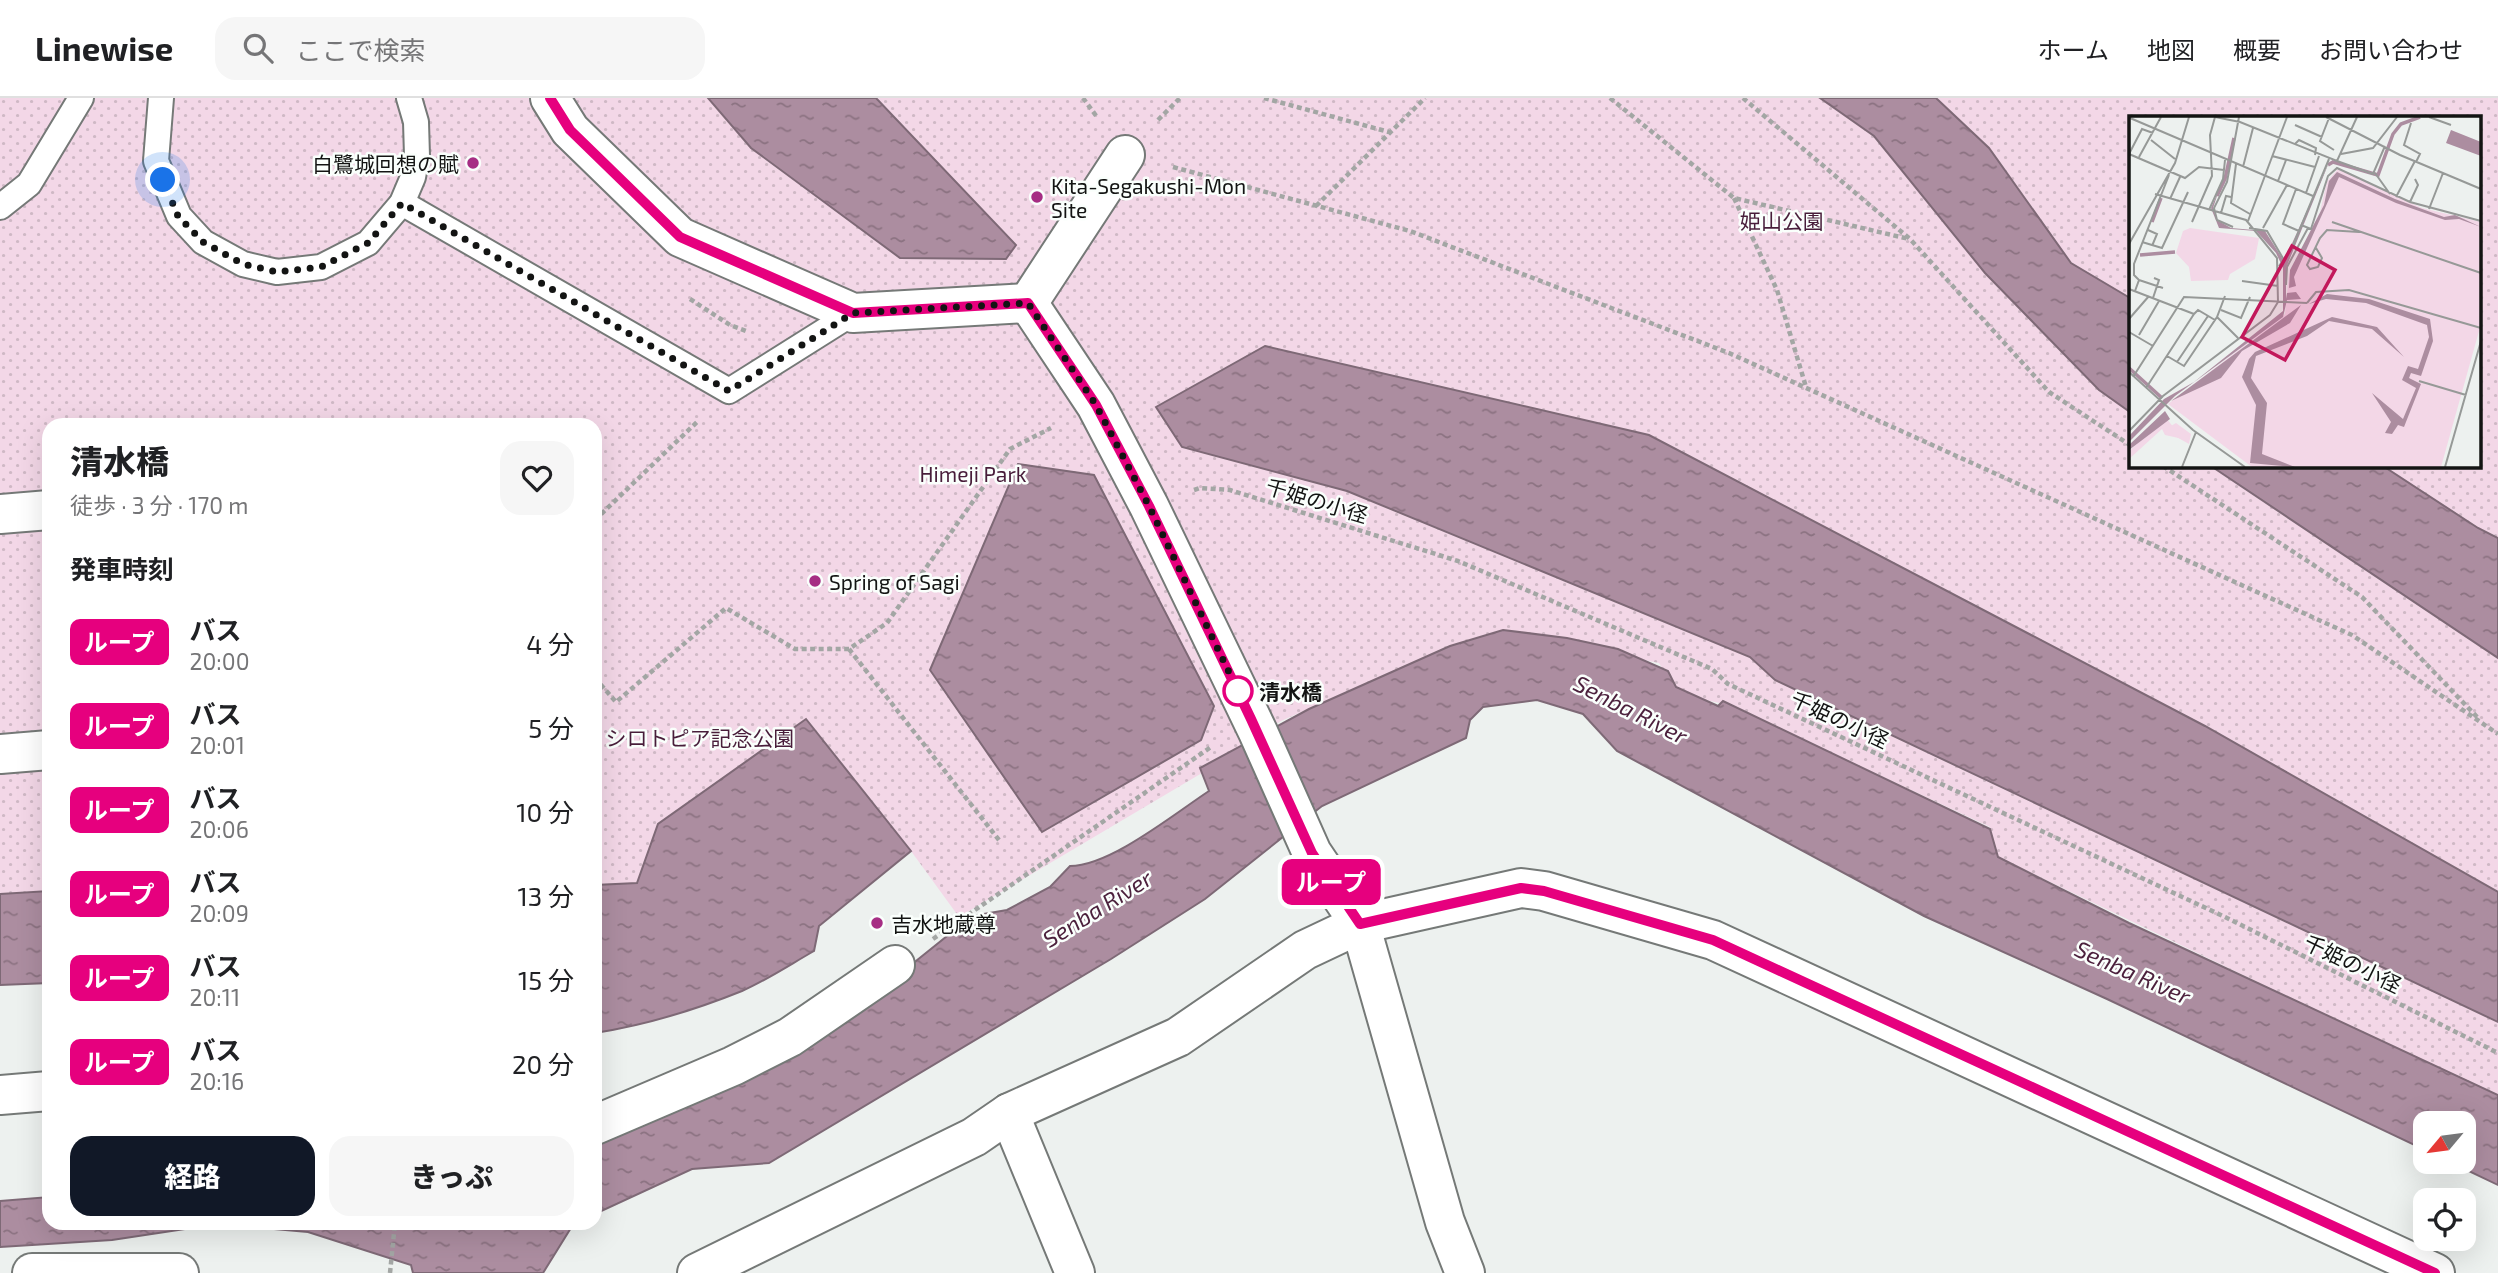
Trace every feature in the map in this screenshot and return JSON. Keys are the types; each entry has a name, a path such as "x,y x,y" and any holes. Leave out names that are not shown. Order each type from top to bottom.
{"street":[{"path":"550,98 570,130 680,237 853,313 1028,303"},
{"path":"1028,303 1125,155"},
{"path":"1028,303 1096,405 1149,506 1312,853 1360,924 1445,1222 1465,1273"},
{"path":"0,514 42,511"},
{"path":"0,754 42,751"},
{"path":"697,1273 974,1137 1009,1113 1178,1037 1305,950 1360,924 1521,888 1544,891 1713,940 2435,1273"},
{"path":"602,1123 733,1066 790,1037 895,965"},
{"path":"0,1095 42,1092"},
{"path":"1009,1113 1075,1273"},
{"path":"32,1273 179,1273"}],"lane":[{"path":"0,207 29,184 81,98"},
{"path":"161,98 156,161 178,216 203,242 243,264 277,272 321,267 368,243 402,203 413,177 417,156 416,122 409,98"},
{"path":"402,203 729,391 853,313"}],"path":[{"path":"1083,98 1125,155 1410,231 1729,353 2352,635 2498,734"},
{"path":"1264,98 1390,133"},
{"path":"1316,206 1426,98"},
{"path":"1610,98 1734,198 1910,239"},
{"path":"1743,98 1910,239 2049,392 2129,444"},
{"path":"1734,198 1777,290 1806,387"},
{"path":"602,513 729,391"},
{"path":"602,686 616,702 726,608 795,649 849,649 887,623 1010,449 1096,405"},
{"path":"2165,467 2362,597 2487,727"},
{"name":"千姫の小径","path":"1149,506 1200,488 1230,490 1458,561 1712,668 1728,684 2225,917 2498,1053"},
{"path":"849,649 999,840"},
{"path":"895,965 1254,725"},
{"path":"390,1273 394,1230"}],"green space":[{"name":"Himeji Park","path":"0,98 2498,98 2498,1098 1996,856 1990,827 1729,705 1677,694 1659,663 1504,632 1430,655 1281,721 1229,757 959,917 911,851 819,926 814,951 779,972 742,991 688,1011 602,1032 602,418 42,418 42,983 0,985"}],"water":[{"path":"708,98 876,98 1016,245 1006,259 900,258 751,148"},
{"path":"1820,98 1936,98 1989,148 2071,263 2129,297 2129,411 2099,390 1985,273 1874,136"},
{"path":"1265,346 1649,435 2205,726 2498,892 2498,1022 1775,680 1750,657 1347,491 1182,447 1156,407"},
{"path":"1018,464 1094,475 1214,706 1201,740 1042,832 930,670"},
{"path":"2212,467 2385,467 2478,528 2498,538 2498,658"},
{"name":"Senba River","path":"1503,630 1567,638 1618,649 1668,671 1676,687 1718,706 1723,701 1990,829 1998,857 2129,923 2498,1095 2498,1185 2475,1174 2476,1111 2413,1111 2413,1144 2107,999 1924,916 1617,751 1583,714 1537,700 1483,707 1470,720 1466,738 1322,806 1205,899 1111,959 769,1163 692,1169 602,1211 602,1132 860,1006 972,916 1007,910 1050,887 1070,866 1104,858 1141,837 1209,791 1200,768 1309,709 1450,646"},
{"path":"806,719 911,851 819,926 814,951 779,972 742,991 688,1011 602,1032 602,885 637,883 658,824"},
{"path":"42,891 42,983 0,985 0,894"},
{"path":"42,1198 42,1230 178,1230 112,1240 0,1247 0,1201"},
{"path":"286,1230 570,1230 543,1273 413,1273 411,1265 308,1232"}],"bus line":[{"name":"ループ","path":"550,98 570,130 680,237 853,313 1028,303 1096,405 1149,506 1312,853 1360,924 1521,888 1544,891 1713,940 2435,1273"}],"place":[{"name":"白鷺城回想の賦","path":"473,163"},
{"name":"Kita-Segakushi-Mon Site","path":"1037,197"},
{"name":"Spring of Sagi","path":"815,581"},
{"name":"清水橋","path":"1238,691"},
{"name":"吉水地蔵尊","path":"877,923"}],"route":[{"path":"163,180 178,216 203,242 243,264 277,272 321,267 368,243 402,203 729,391 853,313 1028,303 1096,405 1149,506 1240,695 1238,691"}],"park label":[{"name":"姫山公園","path":"1782,220"},
{"name":"シロトピア記念公園","path":"700,737"}]}
